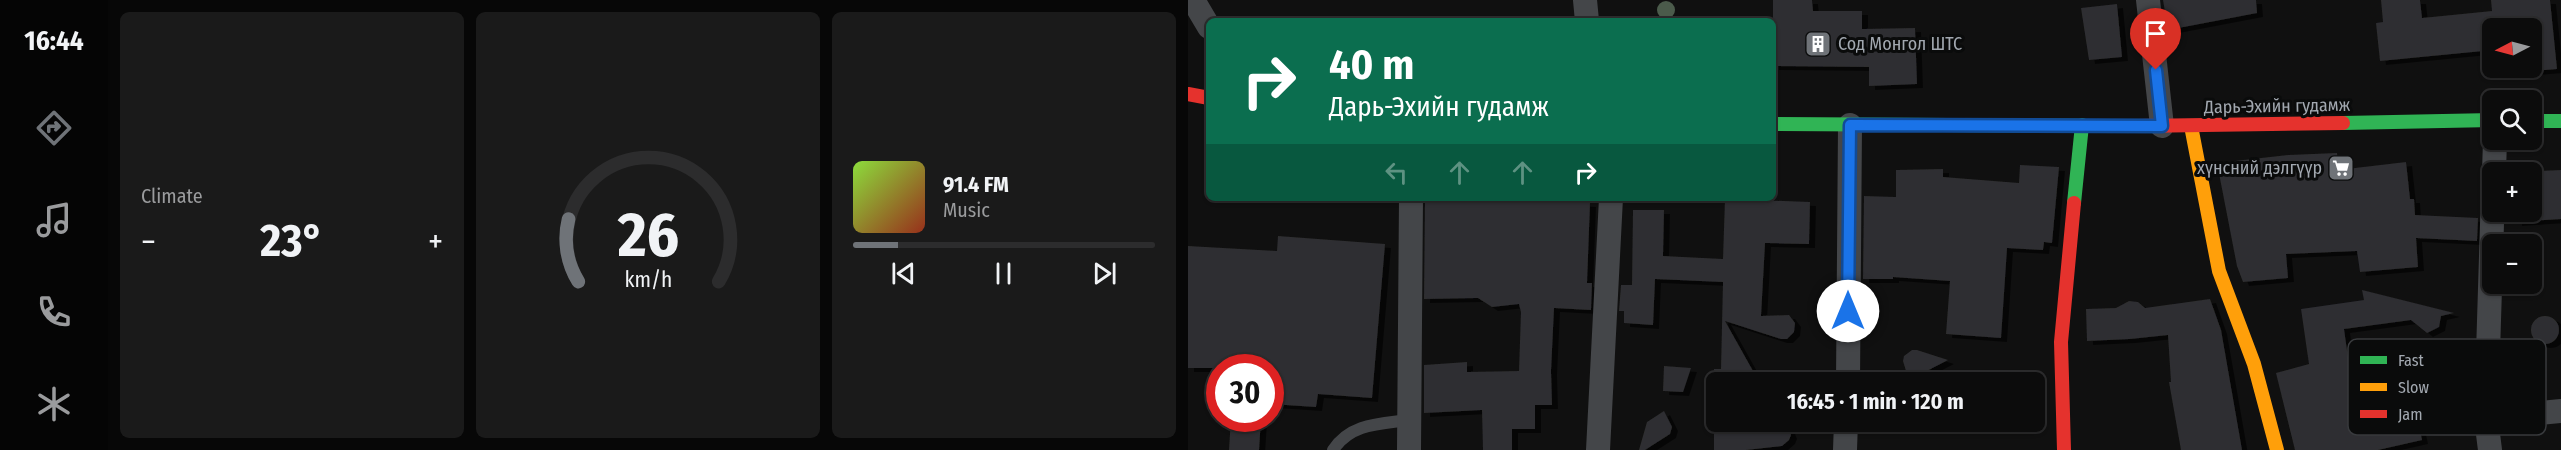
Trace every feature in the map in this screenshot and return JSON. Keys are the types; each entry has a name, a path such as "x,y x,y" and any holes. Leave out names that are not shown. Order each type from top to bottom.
{"main road":[{"path":"1188,94 1206,97"},
{"name":"Дарь-Эхийн гудамж","path":"1776,124 2191,126 2482,120"},
{"path":"2542,121 2561,121"},
{"path":"2064,450 2061,342 2082,125"},
{"path":"2191,126 2219,271 2254,364 2277,450"}],"street":[{"path":"1193,0 1206,22"},
{"path":"1585,0 1587,18"},
{"path":"2148,0 2162,126"},
{"path":"1848,372 1850,125"},
{"path":"1409,450 1411,201"},
{"path":"1598,450 1611,201"},
{"path":"2488,339 2492,222"},
{"path":"2546,412 2561,411"},
{"path":"1845,450 1846,432"},
{"path":"2488,435 2490,450"}],"lane":[{"path":"1334,450 1342,437 1361,427 1410,420"}],"building":[{"name":"Сод Монгол ШТС","path":"1773,0 1812,0 1813,11 1862,11 1862,29 1915,28 1917,84 1869,86 1869,67 1776,66 1776,18 1773,18"},
{"path":"2163,0 2256,0 2257,13 2168,30"},
{"path":"2381,0 2420,0 2422,18 2492,11 2491,0 2550,0 2557,69 2542,70 2542,18 2482,18 2482,51 2380,61 2376,23 2383,22"},
{"path":"2117,4 2122,57 2089,60 2081,8"},
{"path":"2337,153 2338,170 2406,162 2410,199 2414,199 2415,215 2478,218 2477,241 2416,238 2418,267 2360,272 2357,251 2286,254 2288,278 2243,282 2237,266 2217,163 2288,155"},
{"path":"2020,165 2059,167 2052,243 2044,242 2043,250 2007,248 2001,338 1946,334 1950,281 1893,277 1893,279 1863,279 1864,196 1896,197 1896,170 1943,169 1943,177 2019,183"},
{"path":"2561,170 2561,219 2542,220 2542,171"},
{"path":"1425,201 1590,203 1587,283 1592,283 1591,310 1554,308 1552,405 1535,405 1535,429 1512,429 1512,450 1483,450 1482,410 1424,413 1424,365 1467,362 1467,372 1519,371 1521,312 1519,304 1492,307 1478,298 1424,299"},
{"path":"1725,201 1810,202 1809,244 1765,243 1761,316 1789,315 1795,323 1794,332 1787,339 1781,339 1725,321 1753,372 1714,372 1714,369 1721,369 1723,282 1655,279 1653,325 1624,323 1624,311 1619,311 1621,285 1632,285 1633,210 1664,210 1663,256 1723,259"},
{"path":"1278,236 1385,244 1372,398 1318,394 1316,407 1284,405 1284,354 1206,354 1206,368 1188,368 1188,246 1277,251"},
{"path":"2362,290 2454,313 2441,316 2439,327 2427,333 2411,320 2344,329 2348,358 2348,435 2421,435 2422,440 2378,450 2295,450 2276,373 2309,364 2301,309 2364,300"},
{"path":"2210,299 2221,330 2242,450 2181,450 2169,382 2171,382 2168,335 2087,341 2086,309 2116,308 2129,301 2138,302 2145,308"},
{"path":"2540,317 2550,317 2558,325 2558,335 2550,343 2546,344 2546,339 2534,339 2532,335 2532,325"},
{"path":"1912,350 1917,350 1948,360 1925,372 1908,372 1903,361 1904,356"},
{"path":"1664,366 1691,368 1683,392 1663,391"},
{"path":"1664,411 1672,427 1670,434 1645,450 1639,450 1647,422"},
{"path":"1230,432 1260,432 1259,450 1229,450"},
{"path":"1714,432 1790,432 1791,435 1782,446 1746,450 1714,450"}],"traffic: fast":[{"path":"2343,123 2482,120"},
{"path":"2542,121 2561,121"},
{"path":"1776,124 2138,126"},
{"path":"2074,203 2082,125"}],"traffic: slow":[{"path":"2191,126 2219,271 2254,364 2277,450"}],"traffic: jam":[{"path":"1188,94 1206,97"},
{"path":"2138,126 2343,123"},
{"path":"2064,450 2061,342 2074,203"}],"place":[{"name":"Сод Монгол ШТС","path":"1818,44"},
{"name":"хүнсний дэлгүүр","path":"2341,168"}],"route":[{"path":"1848,311 1850,125 2162,126 2156,70"}]}
